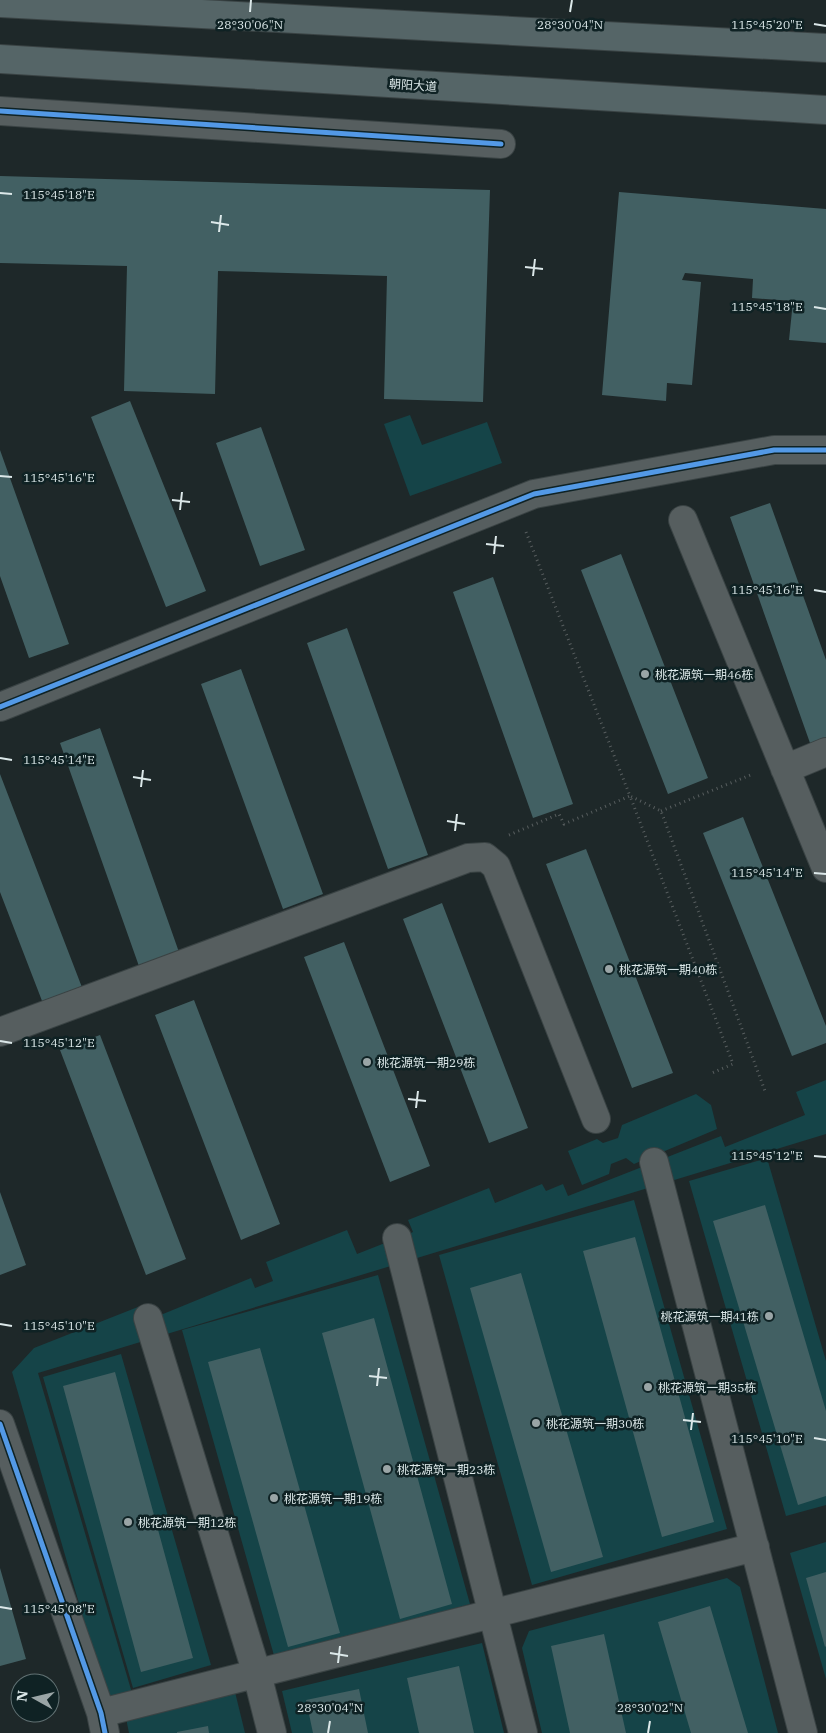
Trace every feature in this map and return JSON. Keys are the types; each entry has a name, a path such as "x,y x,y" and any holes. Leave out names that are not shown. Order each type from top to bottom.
{"main road":[{"path":"0,3 231,8 826,48"},
{"name":"朝阳大道","path":"0,59 826,110"}],"street":[{"path":"0,111 501,144"},
{"path":"0,707 534,494 774,450 826,450"},
{"path":"683,520 826,868"},
{"path":"785,769 826,752"},
{"path":"0,1032 468,858 485,858 496,866 596,1120"},
{"path":"654,1162 803,1733"},
{"path":"397,1238 523,1733"},
{"path":"148,1318 257,1674 272,1733"},
{"path":"0,1424 103,1723 257,1674 755,1547"}],"path":[{"path":"515,502 733,1064 712,1073"},
{"path":"661,811 768,768 785,769"},
{"path":"485,858 492,842 559,814 564,824 630,796 661,811 765,1091"}],"shaded area":[{"path":"410,415 422,445 487,422 502,463 410,496 384,424"},
{"path":"826,1080 826,1134 38,1373 132,1693 107,1700 12,1372 34,1348 143,1305 141,1323 251,1278 255,1288 273,1281 266,1262 347,1230 357,1254 413,1232 408,1220 489,1188 495,1203 542,1184 546,1191 563,1184 568,1196 721,1136 725,1147 805,1115 796,1092"},
{"path":"696,1094 711,1105 717,1129 634,1164 626,1158 611,1164 609,1174 582,1185 568,1151 597,1139 603,1143 618,1138 622,1125"},
{"path":"767,1158 826,1361 826,1505 786,1516 689,1181"},
{"path":"634,1200 727,1529 532,1585 439,1255"},
{"path":"378,1275 470,1604 275,1659 182,1330"},
{"name":"桃花源筑一期12栋","path":"121,1354 211,1665 133,1688 43,1377"},
{"path":"826,1542 826,1679 790,1553"},
{"path":"727,1578 740,1587 778,1733 542,1733 522,1648 529,1631"},
{"path":"482,1643 504,1733 292,1733 282,1691"},
{"path":"235,1692 245,1733 129,1733 126,1718"}],"building":[{"path":"0,176 490,190 483,402 384,399 387,276 218,271 215,394 124,391 127,266 0,263"},
{"path":"619,192 826,209 826,343 789,340 793,301 752,298 753,279 685,273 682,280 701,282 692,385 667,383 666,401 602,395"},
{"path":"130,401 206,591 166,607 91,417"},
{"path":"261,427 305,550 260,566 216,443"},
{"path":"0,450 69,644 29,658 0,576"},
{"path":"770,503 826,660 826,738 810,743 730,517"},
{"name":"桃花源筑一期46栋","path":"621,554 708,778 668,794 581,570"},
{"path":"493,577 573,804 533,818 453,592"},
{"path":"347,628 428,855 388,869 307,643"},
{"path":"241,669 323,894 283,909 201,684"},
{"path":"100,728 180,955 140,969 60,743"},
{"path":"0,774 83,990 44,1006 0,892"},
{"path":"743,817 826,1026 826,1043 792,1056 703,833"},
{"name":"桃花源筑一期40栋","path":"586,849 673,1073 632,1088 546,864"},
{"path":"442,903 528,1128 489,1143 403,919"},
{"name":"桃花源筑一期29栋","path":"344,942 430,1166 390,1182 304,957"},
{"path":"194,1000 280,1224 241,1240 155,1015"},
{"path":"100,1035 186,1259 146,1275 60,1050"},
{"path":"0,1192 26,1265 0,1275"},
{"name":"桃花源筑一期41栋","path":"765,1205 826,1411 826,1496 798,1505 713,1221"},
{"name":"桃花源筑一期35栋","path":"635,1237 714,1522 662,1537 583,1251"},
{"name":"桃花源筑一期30栋","path":"521,1273 603,1557 551,1572 470,1288"},
{"name":"桃花源筑一期23栋","path":"374,1318 452,1604 400,1619 322,1333"},
{"name":"桃花源筑一期19栋","path":"260,1348 340,1633 288,1647 208,1362"},
{"name":"桃花源筑一期12栋","path":"115,1372 193,1658 141,1672 63,1386"},
{"path":"0,1568 26,1659 0,1666"},
{"path":"826,1572 826,1646 825,1647 806,1578"},
{"path":"710,1606 748,1733 691,1733 658,1622"},
{"path":"604,1634 626,1733 570,1733 551,1646"},
{"path":"459,1666 474,1733 419,1733 407,1678"},
{"path":"359,1689 368,1733 313,1733 306,1700"},
{"path":"208,1726 209,1733 177,1733 177,1732"}],"cycle path":[{"path":"0,111 501,144"},
{"path":"0,707 534,494 774,450 826,450"},
{"path":"0,1424 101,1713 105,1733"}],"place":[{"name":"桃花源筑一期46栋","path":"645,674"},
{"name":"桃花源筑一期40栋","path":"609,969"},
{"name":"桃花源筑一期29栋","path":"367,1062"},
{"name":"桃花源筑一期41栋","path":"769,1316"},
{"name":"桃花源筑一期35栋","path":"648,1387"},
{"name":"桃花源筑一期30栋","path":"536,1423"},
{"name":"桃花源筑一期23栋","path":"387,1469"},
{"name":"桃花源筑一期19栋","path":"274,1498"},
{"name":"桃花源筑一期12栋","path":"128,1522"}]}
